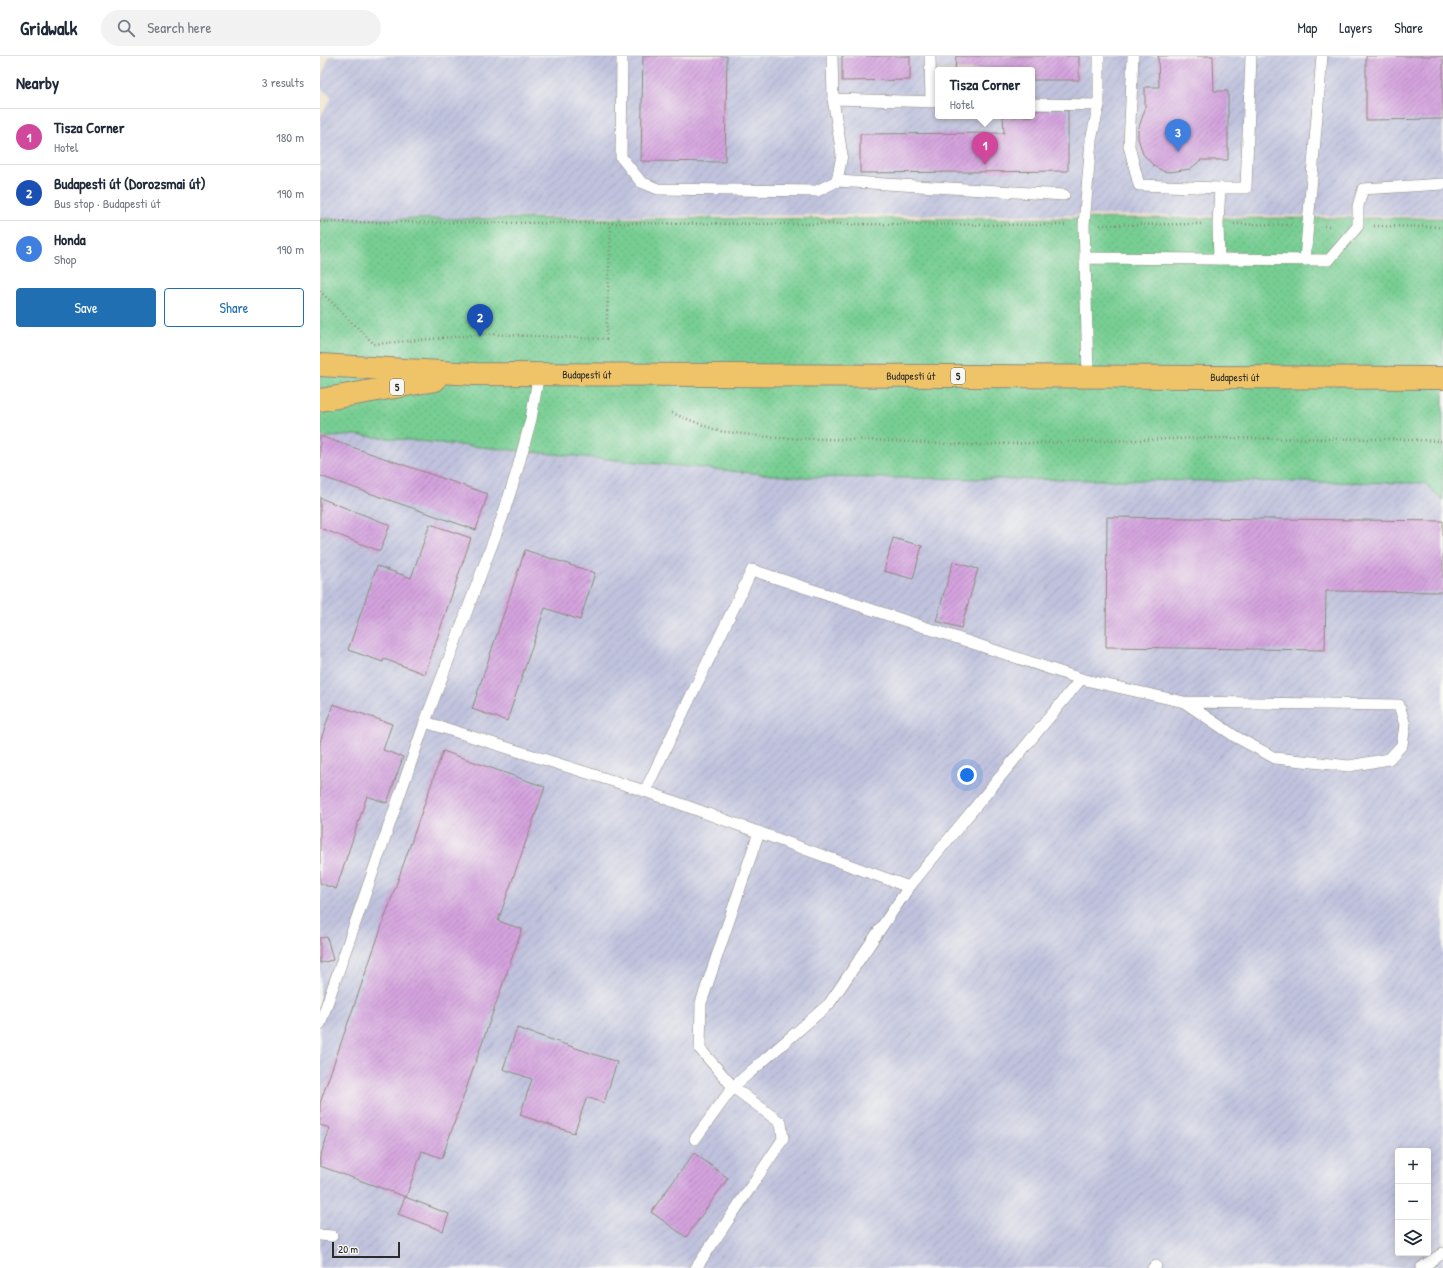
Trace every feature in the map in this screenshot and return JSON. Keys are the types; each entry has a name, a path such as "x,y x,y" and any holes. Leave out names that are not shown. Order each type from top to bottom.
{"main road":[{"name":"Budapesti út","path":"320,365 474,374 539,373 1443,378"},
{"name":"Budapesti út","path":"320,400 474,374"}],"lane":[{"path":"622,56 621,157 640,182 658,189 817,191 838,181 1064,195"},
{"path":"832,56 833,100 842,155 838,181"},
{"path":"833,100 934,101 930,56"},
{"path":"1088,377 1084,225 1091,140 1100,106 1099,56"},
{"path":"1134,56 1129,146 1138,185 1220,188 1246,188 1251,56"},
{"path":"1305,260 1322,56"},
{"path":"1035,104 1100,106"},
{"path":"1085,258 1329,260 1358,226 1358,206 1363,189 1443,184"},
{"path":"1219,259 1218,224 1220,188"},
{"path":"320,1024 425,722 502,518 532,419 539,373"},
{"path":"645,791 752,570 1081,679 1184,702 1399,705 1405,725 1402,745 1389,758 1349,766 1275,758 1236,737 1184,702"},
{"path":"695,1139 733,1087 829,1004 909,887 1081,679"},
{"path":"425,722 645,791 909,887"},
{"path":"696,1268 783,1140 781,1123 733,1087 700,1049 701,1003 759,832"},
{"path":"320,1235 332,1236"},
{"path":"1421,1268 1443,1253"}],"path":[{"path":"320,222 1084,225 1218,224 1443,227"},
{"path":"320,291 374,344 486,334 606,339 611,223"},
{"path":"672,414 718,431 777,438 870,440 969,445 1203,438 1387,439 1443,441"}],"shaded area":[{"path":"329,56 1443,56 1443,216 871,215 320,219 320,118 332,97 320,88 320,81"},
{"path":"355,435 794,477 1424,483 1443,500 1443,1268 320,1268 320,438"}],"green space":[{"path":"1443,218 1443,500 1424,483 794,477 355,435 320,438 320,219"}],"building":[{"path":"643,56 727,56 725,162 641,161"},
{"path":"842,56 910,56 910,80 842,81"},
{"path":"956,56 1079,56 1079,80 1035,80 1035,67 955,67"},
{"path":"1158,56 1213,56 1214,91 1228,91 1228,160 1201,160 1190,169 1170,172 1163,171 1154,166 1143,154 1138,138 1138,130 1145,109 1145,87 1159,87"},
{"path":"1366,56 1443,56 1443,119 1366,120"},
{"path":"1035,110 1068,110 1068,171 860,173 860,134 1004,133 1003,119 1035,119"},
{"path":"320,436 488,494 476,530 320,476"},
{"path":"320,498 390,525 380,551 320,528"},
{"path":"1107,517 1443,521 1443,592 1326,591 1325,650 1106,647"},
{"path":"430,524 471,538 425,674 384,659 383,662 348,650 377,566 411,578"},
{"path":"893,538 922,546 913,579 884,571"},
{"path":"525,550 595,573 580,620 545,608 507,721 472,709"},
{"path":"953,562 978,569 961,628 936,621"},
{"path":"333,704 392,724 383,750 403,757 387,803 367,796 336,889 320,883 320,742"},
{"path":"443,751 545,787 498,921 522,929 442,1158 422,1151 406,1197 320,1166 320,1157 330,1128 320,1125 320,1103"},
{"path":"327,937 333,960 320,963 320,938"},
{"path":"517,1028 617,1062 604,1103 587,1097 574,1133 520,1115 532,1079 503,1069"},
{"path":"694,1153 728,1178 686,1237 651,1212"},
{"path":"405,1197 449,1214 443,1231 398,1214"}],"place":[{"name":"Honda","path":"1178,152"},
{"name":"Tisza Corner","path":"985,165"},
{"name":"Budapesti út (Dorozsmai út)","path":"480,337"}]}
